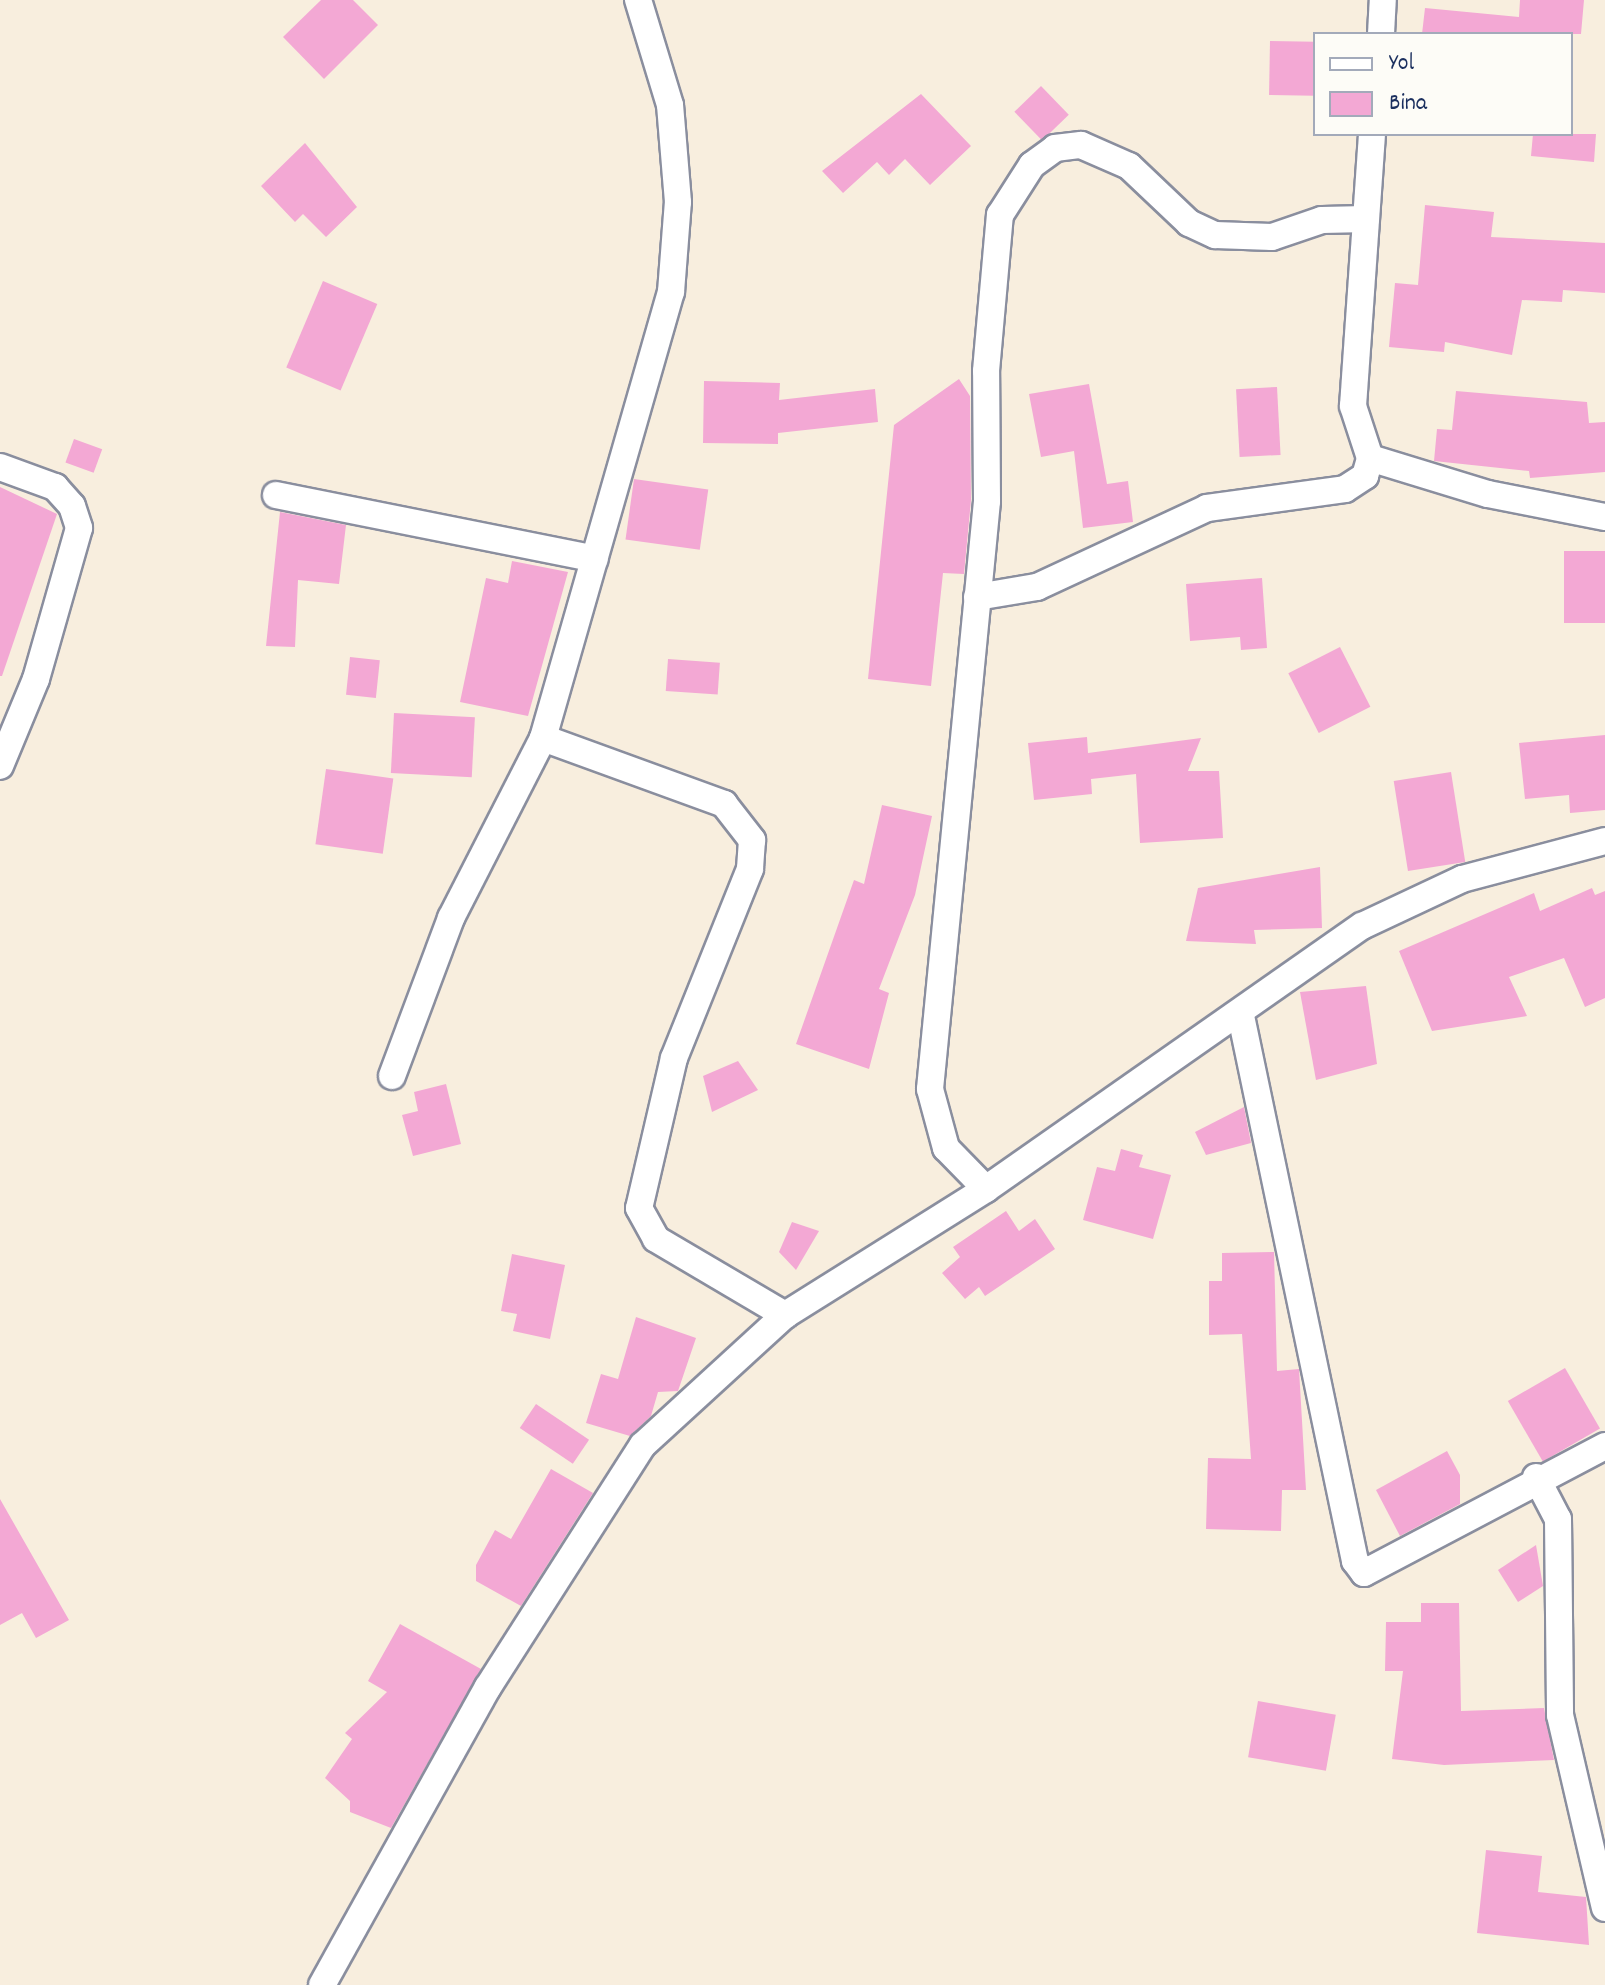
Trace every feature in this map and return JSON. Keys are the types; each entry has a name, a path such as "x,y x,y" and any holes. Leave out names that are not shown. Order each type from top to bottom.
{"street":[{"path":"392,1076 451,918 543,738 671,292 678,202 670,105 638,0"},
{"path":"1381,32 1383,0"},
{"path":"977,597 1037,587 1207,508 1345,489 1365,476 1370,458 1353,406 1372,136"},
{"path":"986,1189 946,1148 930,1089 977,597 992,254 1005,203 1032,165 1055,148 1081,145 1108,152 1189,223 1243,240 1322,220 1366,219"},
{"path":"1370,458 1488,494 1605,517"},
{"path":"0,467 55,487 72,506 79,528 36,679 0,766"},
{"path":"276,495 595,559"},
{"path":"543,738 724,804 752,840 750,869 674,1058 639,1208 656,1239 785,1315"},
{"path":"322,1985 488,1687 643,1445 785,1315 986,1189 1241,1016 1362,926 1462,879 1605,841"},
{"path":"1241,1016 1355,1561 1364,1573 1536,1477 1605,1446"},
{"path":"1536,1477 1558,1519 1560,1715 1605,1908"}],"building":[{"path":"321,0 353,0 378,25 324,79 283,37"},
{"path":"1520,0 1584,0 1581,34 1422,32 1425,8 1519,17"},
{"path":"1270,41 1313,42 1313,96 1269,95"},
{"path":"1041,86 1069,115 1042,140 1014,112"},
{"path":"921,94 971,146 930,185 905,159 889,175 877,162 843,193 822,171"},
{"path":"1596,134 1594,162 1531,156 1533,136"},
{"path":"305,143 357,207 326,237 303,214 295,222 261,186"},
{"path":"1425,205 1494,212 1491,237 1605,243 1605,293 1563,290 1562,302 1522,300 1512,355 1445,342 1444,352 1389,347 1395,283 1418,285"},
{"path":"323,281 377,304 341,391 286,368"},
{"path":"959,379 970,396 971,500 964,574 943,573 931,686 868,679 894,425"},
{"path":"704,381 780,383 779,400 875,389 878,422 778,433 778,444 703,443"},
{"path":"1089,384 1107,484 1128,481 1133,522 1083,528 1074,451 1041,457 1029,394"},
{"path":"1277,387 1281,455 1240,457 1236,389"},
{"path":"1456,391 1587,402 1589,423 1605,422 1605,472 1530,478 1529,471 1434,461 1437,429 1452,430"},
{"path":"74,439 102,449 94,473 65,462"},
{"path":"634,479 708,489 700,550 626,539"},
{"path":"0,487 57,514 2,676 0,676"},
{"path":"280,512 346,525 339,584 298,580 295,647 266,646"},
{"path":"1564,551 1605,551 1605,623 1564,623"},
{"path":"512,561 568,572 528,716 460,702 486,578 508,583"},
{"path":"1262,578 1267,648 1241,650 1240,637 1190,641 1186,584"},
{"path":"1340,647 1370,707 1319,733 1288,673"},
{"path":"350,657 380,660 376,698 346,695"},
{"path":"668,659 720,663 718,695 666,691"},
{"path":"394,713 475,717 472,777 391,773"},
{"path":"1605,735 1605,810 1570,813 1569,795 1525,799 1519,743"},
{"path":"1087,737 1088,753 1201,738 1188,771 1219,771 1223,838 1140,843 1136,774 1091,779 1092,794 1034,800 1028,743"},
{"path":"326,769 393,778 383,854 315,844"},
{"path":"1451,772 1465,862 1408,871 1394,781"},
{"path":"882,805 932,816 915,895 879,989 889,993 869,1069 796,1044 854,880 864,884"},
{"path":"1320,867 1322,928 1254,930 1256,944 1186,941 1198,888"},
{"path":"1592,888 1595,895 1605,891 1605,998 1585,1007 1564,958 1509,977 1527,1016 1432,1031 1399,951 1534,893 1540,911"},
{"path":"1366,986 1377,1064 1316,1080 1300,992"},
{"path":"738,1061 758,1090 712,1112 703,1076"},
{"path":"446,1084 461,1144 413,1156 402,1115 418,1111 414,1092"},
{"path":"1244,1107 1251,1143 1206,1155 1195,1132"},
{"path":"1121,1149 1143,1155 1139,1167 1171,1175 1153,1239 1083,1220 1097,1167 1115,1171"},
{"path":"1006,1211 1019,1231 1035,1219 1055,1249 985,1296 979,1287 965,1299 942,1273 960,1257 953,1247"},
{"path":"792,1222 819,1231 796,1270 779,1252"},
{"path":"1274,1252 1277,1371 1299,1369 1306,1490 1282,1490 1281,1531 1206,1529 1208,1458 1251,1459 1242,1334 1209,1335 1209,1281 1222,1281 1222,1253"},
{"path":"512,1254 565,1265 550,1339 513,1331 517,1314 501,1311"},
{"path":"636,1317 696,1338 678,1391 658,1392 651,1416 630,1436 586,1423 601,1374 618,1379"},
{"path":"1565,1368 1600,1429 1543,1462 1508,1401"},
{"path":"536,1404 589,1440 573,1464 520,1428"},
{"path":"1447,1451 1460,1475 1460,1504 1400,1536 1376,1490"},
{"path":"551,1469 593,1493 521,1606 476,1581 476,1565 495,1530 511,1539"},
{"path":"0,1499 69,1620 36,1638 22,1613 0,1625"},
{"path":"1536,1545 1543,1586 1518,1602 1498,1570"},
{"path":"1421,1603 1459,1603 1461,1711 1544,1708 1554,1760 1444,1765 1392,1759 1403,1671 1385,1671 1386,1622 1421,1622"},
{"path":"400,1624 481,1669 391,1828 350,1812 350,1801 325,1778 352,1739 345,1733 387,1692 368,1681"},
{"path":"1258,1701 1336,1715 1326,1771 1248,1757"},
{"path":"1486,1850 1542,1856 1538,1892 1586,1897 1589,1945 1477,1933"}]}
